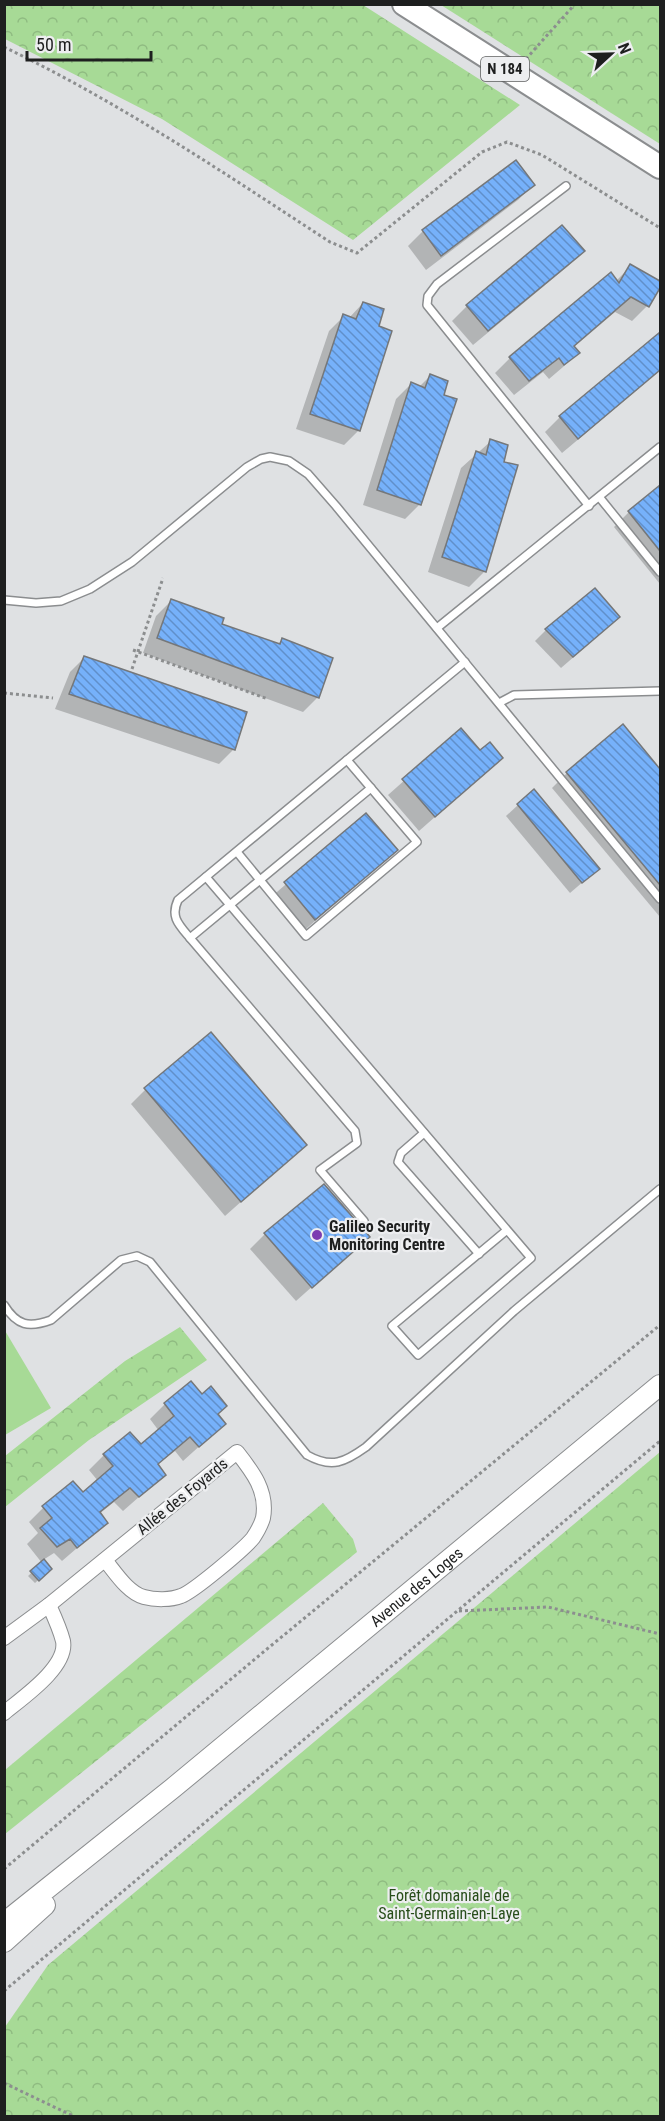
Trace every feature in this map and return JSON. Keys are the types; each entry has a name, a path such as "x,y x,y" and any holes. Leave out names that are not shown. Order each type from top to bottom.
{"main road":[{"name":"N 184","path":"404,4 660,167"},
{"name":"Avenue des Loges","path":"4,1923 173,1788 660,1385"},
{"name":"Avenue des Loges","path":"4,1942 173,1788"}],"street":[{"name":"Allée des Foyards","path":"4,1638 49,1605 237,1452 260,1484 263,1516 252,1539 197,1586 181,1596 161,1599 143,1597 130,1589 105,1560"},
{"path":"4,1713 40,1684 60,1659 63,1641 49,1605"}],"lane":[{"path":"566,186 437,284 428,296 427,305 589,506"},
{"path":"437,628 660,447"},
{"path":"4,600 36,603 60,601 90,589 132,561 247,467 270,457 289,461 308,474 660,899"},
{"path":"600,498 660,572"},
{"path":"364,1221 320,1170 357,1143 355,1131 190,938 177,922 174,909 178,900 465,662"},
{"path":"499,703 514,695 660,691"},
{"path":"237,852 306,936 417,842 347,760"},
{"path":"190,938 370,788"},
{"path":"206,877 531,1258 418,1355 392,1326 507,1230"},
{"path":"424,1133 401,1153 398,1162 479,1254"},
{"path":"4,1305 11,1316 24,1323 37,1325 51,1320 121,1260 137,1256 150,1262 307,1455 318,1461 334,1464 351,1458 366,1447 514,1311 660,1189"}],"path":[{"path":"513,74 575,4"},
{"path":"4,46 163,133 330,242 357,253 482,152 507,142 542,155 660,228"},
{"path":"132,669 163,578"},
{"path":"133,650 268,699"},
{"path":"4,693 53,698"},
{"path":"4,1869 660,1325"},
{"path":"4,1990 660,1441"},
{"path":"456,1611 548,1607 660,1634"},
{"path":"4,2083 73,2116"}],"green space":[{"path":"4,5 363,5 520,105 353,240 162,119 5,39"},
{"path":"441,5 660,5 660,144"},
{"path":"180,1327 207,1360 89,1440 5,1507 5,1456 125,1361"},
{"path":"4,1329 51,1408 5,1435 4,1435"},
{"name":"Forêt domaniale de Saint-Germain-en-Laye","path":"660,1452 660,2116 5,2116 5,2027 48,1965"},
{"path":"323,1503 353,1539 357,1552 5,1834 5,1770"}],"building":[{"path":"516,160 535,185 441,256 422,230"},
{"path":"562,225 585,251 488,331 466,305"},
{"path":"630,264 660,281 660,288 649,307 631,297 574,346 580,353 564,365 559,358 529,381 509,357 611,272 619,283"},
{"path":"363,302 384,309 379,326 392,331 360,431 310,414 343,314 356,319"},
{"path":"660,332 660,370 578,439 559,416"},
{"path":"430,374 448,381 444,395 457,399 421,505 377,490 411,382 425,388"},
{"path":"490,439 508,445 504,462 518,465 486,572 442,557 476,451 486,455"},
{"path":"660,485 660,551 628,511"},
{"path":"595,588 620,617 573,657 545,629"},
{"path":"171,599 224,618 222,624 280,644 282,638 333,658 319,698 157,638"},
{"path":"84,656 247,712 235,750 69,694"},
{"path":"623,724 660,769 660,885 566,772"},
{"path":"461,728 480,750 490,742 503,758 435,817 402,779"},
{"path":"534,789 600,869 582,883 517,804"},
{"path":"366,813 398,850 315,920 284,882"},
{"path":"211,1032 307,1145 241,1202 144,1088"},
{"name":"Galileo Security Monitoring Centre","path":"324,1184 370,1237 312,1288 264,1233"},
{"path":"191,1381 202,1394 211,1386 227,1406 218,1414 226,1424 199,1447 190,1437 158,1464 166,1475 139,1497 130,1488 100,1512 108,1523 77,1548 70,1539 57,1547 40,1528 52,1518 42,1506 73,1481 83,1492 113,1466 103,1454 130,1432 141,1444 174,1416 164,1403"},
{"path":"44,1559 52,1569 39,1581 30,1571"}],"place":[{"name":"Galileo Security Monitoring Centre","path":"317,1235"}]}
